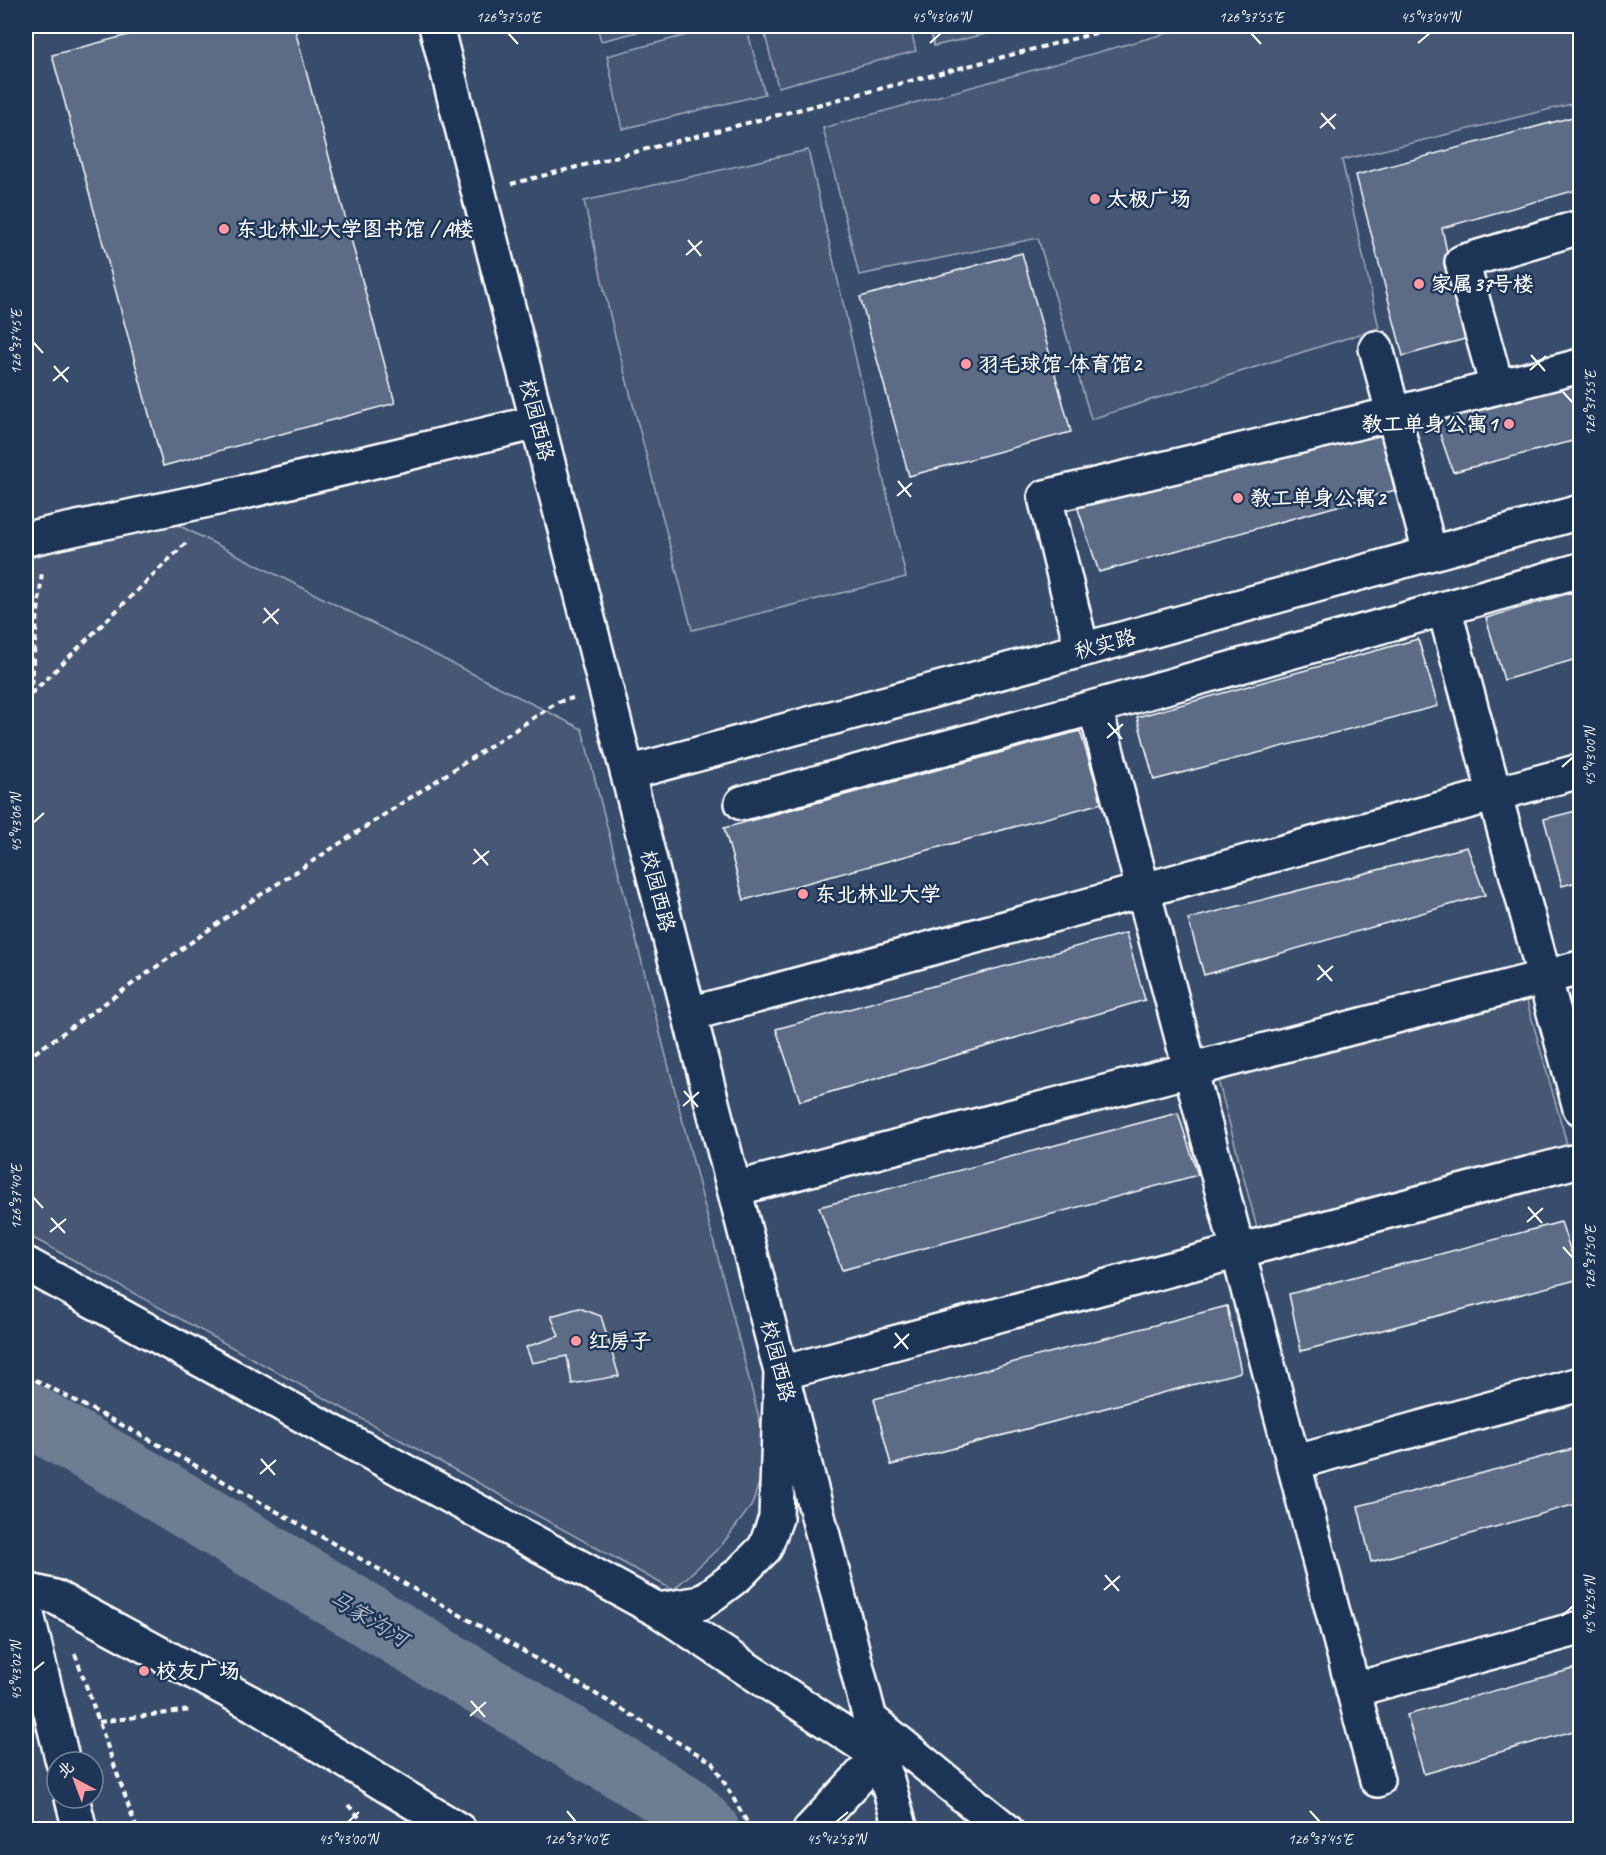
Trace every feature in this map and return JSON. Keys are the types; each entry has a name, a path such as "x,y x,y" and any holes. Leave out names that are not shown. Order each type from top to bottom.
{"street":[{"name":"校园西路","path":"436,26 879,1756 901,1830"},
{"path":"1497,387 1462,262 1581,227"},
{"path":"1376,348 1430,553"},
{"path":"1082,650 1046,497 1393,414 1581,366"},
{"path":"35,537 236,494 538,422"},
{"name":"秋实路","path":"628,773 1581,512"},
{"path":"742,802 1095,707 1581,570"},
{"path":"1444,608 1581,1108"},
{"path":"1095,707 1377,1780"},
{"path":"690,1014 1581,771"},
{"path":"734,1189 1581,968"},
{"path":"658,1610 701,1604 738,1575 765,1548 776,1518 782,1373 1581,1160"},
{"path":"26,1264 658,1610 879,1756 810,1830"},
{"path":"1293,1463 1581,1384"},
{"path":"26,1590 55,1597 251,1703 459,1830"},
{"path":"26,1610 60,1750"},
{"path":"1353,1690 1581,1628"},
{"path":"870,1719 1006,1830"},
{"path":"75,1810 80,1830"}],"path":[{"path":"479,192 1123,26"},
{"path":"31,694 193,536"},
{"path":"26,737 31,694 35,537"},
{"path":"26,1059 234,912 558,702 606,689"},
{"path":"26,1375 143,1436 499,1636 713,1762 747,1822 756,1830"},
{"path":"73,1649 137,1830"},
{"path":"99,1722 192,1710"}],"shaded area":[{"name":"东北林业大学","path":"26,26 1580,26 1580,1829 26,1830"},
{"path":"597,26 662,26 601,41"},
{"path":"721,26 746,26 765,94 622,129 607,56"},
{"path":"763,26 910,26 916,51 778,87"},
{"path":"929,26 1020,26 934,46"},
{"name":"太极广场","path":"1193,26 1580,26 1580,102 1342,160 1379,328 1091,419 1038,238 859,275 823,128"},
{"path":"808,150 906,577 692,630 613,328 584,201"},
{"path":"172,522 582,729 768,1453 752,1505 721,1546 673,1590 26,1234 26,559"},
{"path":"1526,998 1569,1151 1257,1228 1218,1080"}],"building":[{"name":"东北林业大学图书馆 / A楼","path":"162,26 294,26 395,403 163,466 52,55"},
{"name":"家属37号楼","path":"1580,115 1580,189 1442,228 1465,339 1403,356 1356,175"},
{"name":"羽毛球馆-体育馆2","path":"1022,253 1071,432 909,476 860,297"},
{"name":"教工单身公寓1","path":"1580,369 1580,439 1453,472 1431,408"},
{"name":"教工单身公寓2","path":"1383,422 1399,489 1099,572 1077,506"},
{"path":"1580,590 1580,658 1504,680 1486,618"},
{"path":"1418,639 1438,706 1154,780 1137,717"},
{"path":"1080,731 1102,803 744,900 724,828"},
{"path":"1580,810 1580,881 1562,886 1544,819"},
{"path":"1467,847 1485,895 1204,975 1188,919"},
{"path":"1126,933 1145,1000 800,1101 776,1029"},
{"path":"1178,1113 1198,1175 842,1270 819,1207"},
{"path":"1561,1222 1580,1279 1301,1351 1289,1294"},
{"path":"1227,1306 1241,1372 891,1465 874,1399"},
{"name":"红房子","path":"579,1308 601,1316 619,1376 572,1384 567,1356 532,1363 526,1347 559,1336 551,1316"},
{"path":"1580,1447 1580,1503 1371,1562 1358,1506"},
{"path":"1580,1667 1580,1729 1424,1774 1407,1715"}],"waterway":[{"name":"马家沟河","path":"26,1413 142,1480 686,1807 708,1830"}],"place":[{"name":"太极广场","path":"1095,199"},
{"name":"东北林业大学图书馆 / A楼","path":"224,229"},
{"name":"家属37号楼","path":"1419,284"},
{"name":"羽毛球馆-体育馆2","path":"966,364"},
{"name":"教工单身公寓1","path":"1509,424"},
{"name":"教工单身公寓2","path":"1238,498"},
{"name":"东北林业大学","path":"803,894"},
{"name":"红房子","path":"576,1341"},
{"name":"校友广场","path":"144,1671"}]}
